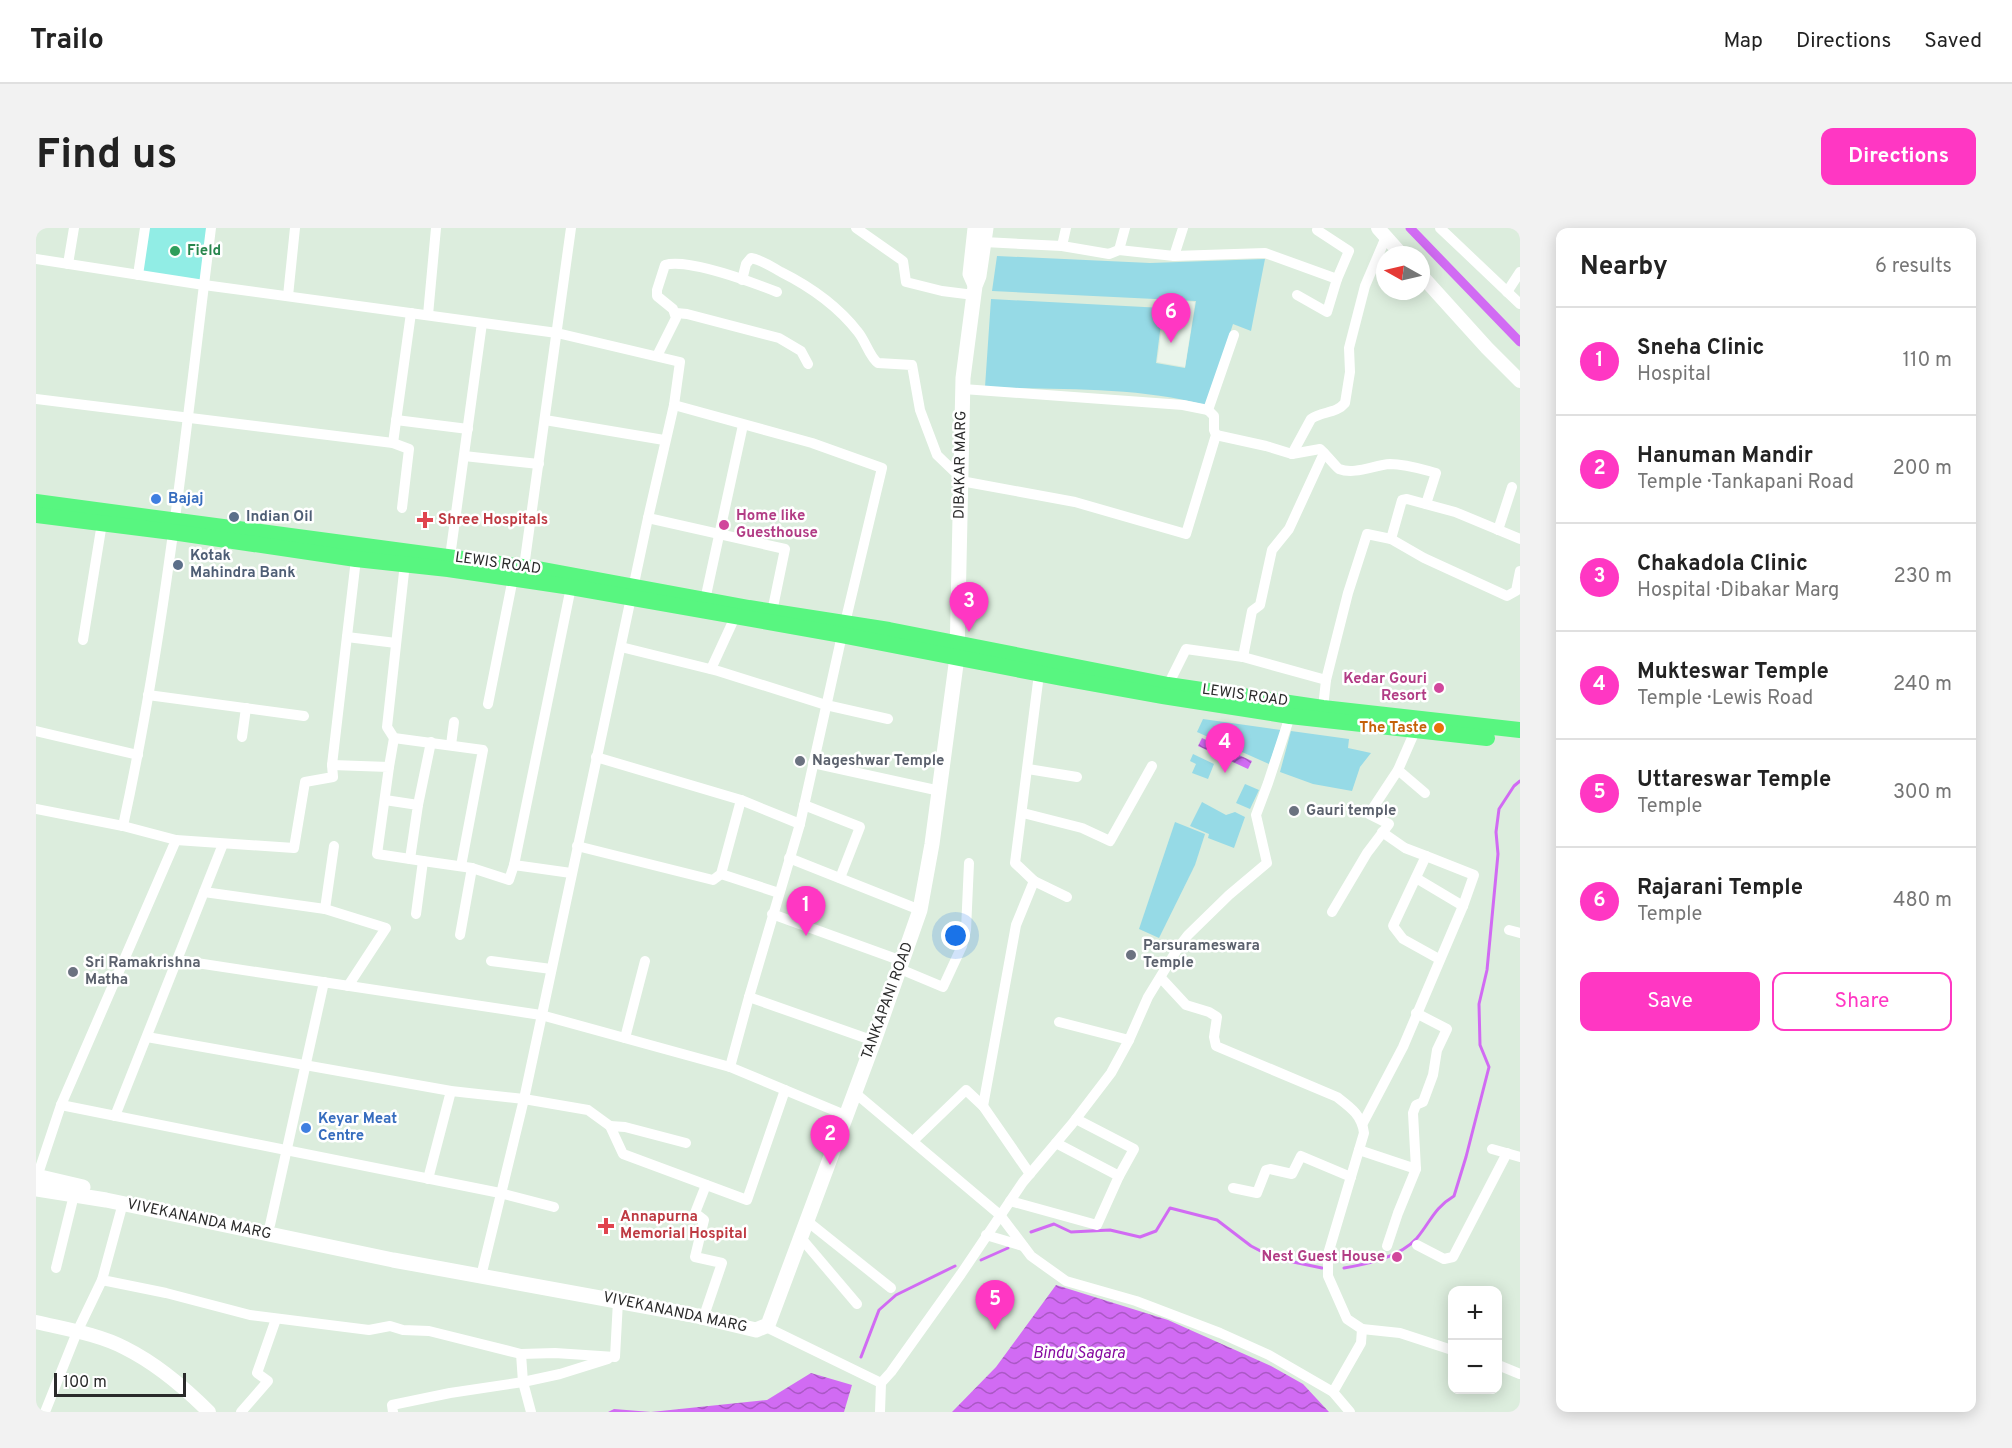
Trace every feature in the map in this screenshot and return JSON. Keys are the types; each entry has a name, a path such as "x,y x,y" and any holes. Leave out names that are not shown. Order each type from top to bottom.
{"main road":[{"name":"DIBAKAR MARG","path":"974,290 970,274 975,228"},
{"name":"DIBAKAR MARG","path":"965,652 963,389 974,290 979,276 985,235"},
{"name":"LEWIS ROAD","path":"36,502 356,559 518,573 632,592 735,617 844,629"},
{"name":"LEWIS ROAD","path":"36,515 102,523 173,526 277,536 450,556 571,587 705,600 965,652 1520,741"},
{"name":"LEWIS ROAD","path":"965,652 1040,674 1290,716 1520,730"},
{"name":"TANKAPANI ROAD","path":"764,1327 771,1321 920,910 965,652"},
{"name":"VIVEKANANDA MARG","path":"36,1181 74,1195 270,1225 483,1268 534,1282 706,1310 764,1327"},
{"name":"VIVEKANANDA MARG","path":"36,1181 534,1282 756,1330 764,1327"}],"street":[{"path":"68,264 74,228"},
{"path":"138,275 145,228"},
{"path":"123,826 138,756 173,526 211,228"},
{"path":"288,296 295,228"},
{"path":"428,315 436,228"},
{"path":"488,704 518,573 538,464 571,228"},
{"path":"856,228 903,261 906,282 942,291 974,290"},
{"path":"1062,246 1066,228"},
{"path":"1119,250 1125,228"},
{"path":"1174,256 1183,228"},
{"path":"1297,295 1327,312 1349,251 1316,228"},
{"path":"1440,228 1520,304"},
{"path":"1292,454 1311,419 1334,412 1345,403 1350,372 1348,357 1365,286 1382,233 1394,246"},
{"path":"985,235 1109,254 1119,250 1174,256 1265,253 1337,279"},
{"path":"742,280 746,264 751,258 765,263 802,282 844,314 878,363 912,365 920,410 937,455 962,480 1075,502 1186,534 1216,435 1214,416 1208,410 1183,405 963,389"},
{"path":"36,259 204,285 557,333 680,362 674,405 664,440 524,1099 483,1268"},
{"path":"777,292 701,268 674,264 665,265 663,268 657,296 676,313 779,338 801,351 808,364"},
{"path":"1507,292 1520,272"},
{"path":"1430,286 1520,381"},
{"path":"393,443 411,313"},
{"path":"657,356 674,326 676,313"},
{"path":"450,556 483,323"},
{"path":"1208,410 1234,335"},
{"path":"36,399 393,443 409,449 402,508"},
{"path":"674,405 812,443 882,468 800,824 772,914 730,1067"},
{"path":"396,420 468,429"},
{"path":"545,420 664,440"},
{"path":"705,600 743,424"},
{"path":"1216,435 1292,454 1320,449 1340,469 1365,469 1388,464 1404,465 1436,473 1426,504"},
{"path":"1243,657 1252,611 1260,605 1272,550 1289,529 1324,453"},
{"path":"464,456 538,464"},
{"path":"1498,530 1512,487"},
{"path":"1391,539 1402,500 1407,499 1455,512 1520,539"},
{"path":"648,518 785,549 772,612"},
{"path":"83,640 102,523"},
{"path":"1323,708 1326,680 1366,534 1391,539 1424,558 1506,596 1516,591 1520,571"},
{"path":"36,809 123,826 176,840 294,848 305,782 333,777 332,765 356,559"},
{"path":"405,563 387,727 394,738 377,854 466,867 508,880 514,865 571,587"},
{"path":"711,669 735,617"},
{"path":"347,637 396,644"},
{"path":"621,647 711,669 826,705 888,719"},
{"path":"1168,685 1186,648 1243,657 1326,680"},
{"path":"1040,674 1015,863 1034,881 1067,897"},
{"path":"148,695 304,716"},
{"path":"242,737 246,708"},
{"path":"880,1412 881,1383 961,1274 1030,1174 1111,1074 1148,997 1178,948 1188,935 1229,895 1267,863 1256,815 1269,783 1290,716"},
{"path":"451,746 454,722"},
{"path":"1332,912 1366,853 1389,824 1369,813 1398,770 1412,724"},
{"path":"36,731 138,756"},
{"path":"394,738 483,750 466,867 460,935"},
{"path":"410,859 431,742"},
{"path":"596,757 741,800 800,824"},
{"path":"813,763 940,791"},
{"path":"332,765 389,767"},
{"path":"1023,813 1082,828 1110,841 1152,766"},
{"path":"1028,769 1077,777"},
{"path":"1398,770 1425,793"},
{"path":"385,800 418,805"},
{"path":"577,846 713,880 721,874 741,800"},
{"path":"804,805 860,827 840,878"},
{"path":"1363,1123 1403,1047 1474,875 1405,849 1382,832"},
{"path":"36,1181 61,1105 176,840"},
{"path":"116,1116 223,844"},
{"path":"325,909 334,846"},
{"path":"1426,856 1393,926 1403,939 1439,959"},
{"path":"789,858 920,910"},
{"path":"416,914 423,861"},
{"path":"772,914 901,965 943,987 962,946 966,930 969,863"},
{"path":"514,865 571,873"},
{"path":"721,874 779,893"},
{"path":"1416,878 1463,906"},
{"path":"984,1106 1016,925 1034,881"},
{"path":"204,892 325,909 386,928 348,986"},
{"path":"177,960 541,1015 730,1067 845,1115"},
{"path":"491,961 550,969"},
{"path":"625,1038 645,962"},
{"path":"1161,978 1186,1005 1217,1017 1214,1037 1216,1046 1336,1097 1352,1108 1363,1123 1364,1133 1336,1225 1329,1254 1328,1276 1347,1319 1362,1329 1400,1333 1448,1349"},
{"path":"270,1225 324,982"},
{"path":"749,997 874,1041"},
{"path":"1387,1246 1416,1168 1413,1113 1416,1106 1423,1102 1433,1075 1437,1050 1447,1029 1416,1013"},
{"path":"1059,1022 1129,1040"},
{"path":"147,1037 451,1091 524,1099 588,1110 610,1126 623,1154 747,1200 785,1090"},
{"path":"913,1141 966,1090 984,1106 1030,1174"},
{"path":"428,1179 451,1091"},
{"path":"854,1092 1000,1215 1031,1256 1066,1281 1136,1301 1220,1333 1269,1355 1333,1392 1350,1412"},
{"path":"61,1105 500,1193 554,1206"},
{"path":"1010,1201 1097,1225 1134,1149 1076,1119"},
{"path":"610,1126 625,1126 686,1143"},
{"path":"1056,1143 1119,1176"},
{"path":"1492,1149 1520,1157"},
{"path":"1359,1150 1416,1168"},
{"path":"1417,1245 1444,1259 1453,1257 1508,1153"},
{"path":"1233,1188 1257,1194 1266,1170 1279,1170 1292,1174 1301,1156 1352,1177"},
{"path":"706,1185 695,1213 704,1220 695,1257 722,1263 706,1310"},
{"path":"56,1268 74,1195"},
{"path":"45,1412 77,1332 102,1280 123,1203"},
{"path":"807,1221 891,1288"},
{"path":"986,1235 1024,1246"},
{"path":"801,1238 857,1304"},
{"path":"102,1280 276,1319 369,1330 390,1326 403,1330 429,1331 521,1354 555,1353 615,1357"},
{"path":"615,1357 618,1301"},
{"path":"241,1412 268,1381 257,1373 276,1319"},
{"path":"36,1322 123,1347 187,1390 209,1412"},
{"path":"764,1327 881,1383"},
{"path":"1333,1392 1361,1342 1362,1329"},
{"path":"521,1354 523,1382 531,1412"},
{"path":"393,1412 392,1405 523,1382 560,1374 615,1357"},
{"path":"1502,1367 1520,1374"}],"shaded area":[{"name":"Field","path":"145,228 211,228 204,285 138,275"},
{"path":"997,256 1150,263 1265,259 1251,331 1233,324 1206,405 1124,392 985,387 991,299 1163,308 1156,363 1185,368 1196,301 992,291"},
{"path":"1166,300 1195,302 1185,367 1157,362"},
{"path":"1203,719 1281,730 1269,764 1197,732"},
{"path":"1291,731 1349,739 1348,748 1371,753 1360,767 1352,791 1313,784 1280,772"},
{"path":"1193,754 1214,764 1208,779 1192,773 1196,764 1190,761"},
{"path":"1245,784 1259,790 1250,809 1236,803"},
{"path":"1202,802 1226,815 1235,812 1245,817 1234,848 1208,838 1209,834 1190,826"},
{"path":"1175,822 1205,834 1195,865 1159,938 1139,929"}],"water":[{"path":"1202,738 1252,761 1248,769 1198,746"},
{"name":"Bindu Sagara","path":"1056,1285 1168,1320 1271,1366 1303,1384 1329,1412 952,1412 996,1367"},
{"path":"811,1373 852,1385 844,1412 651,1412 767,1400"},
{"path":"614,1409 651,1412 608,1412"}],"waterway":[{"path":"1410,228 1520,342"},
{"path":"1344,1268 1373,1262 1393,1255 1410,1245 1437,1210 1454,1196 1489,1067 1480,1045 1479,1004 1487,970 1498,854 1496,832 1499,809 1514,786 1520,781"},
{"path":"1031,1232 1054,1224 1071,1232 1110,1230 1140,1237 1156,1231 1170,1208 1217,1220 1251,1246 1274,1258 1322,1268"},
{"path":"981,1260 1008,1248"},
{"path":"861,1357 879,1310 896,1295 955,1266"}],"place":[{"name":"Field","path":"175,251"},
{"name":"Rajarani Temple","path":"1171,343"},
{"name":"Bajaj","path":"156,499"},
{"name":"Indian Oil","path":"234,517"},
{"name":"Shree Hospitals","path":"425,520"},
{"name":"Home like Guesthouse","path":"724,525"},
{"name":"Kotak Mahindra Bank","path":"178,565"},
{"name":"Chakadola Clinic","path":"969,632"},
{"name":"Kedar Gouri Resort","path":"1439,688"},
{"name":"The Taste","path":"1439,728"},
{"name":"Nageshwar Temple","path":"800,761"},
{"name":"Mukteswar Temple","path":"1225,773"},
{"name":"Gauri temple","path":"1294,811"},
{"name":"Sneha Clinic","path":"806,936"},
{"name":"Parsurameswara Temple","path":"1131,955"},
{"name":"Sri Ramakrishna Matha","path":"73,972"},
{"name":"Keyar Meat Centre","path":"306,1128"},
{"name":"Hanuman Mandir","path":"830,1165"},
{"name":"Annapurna Memorial Hospital","path":"606,1226"},
{"name":"Nest Guest House","path":"1397,1257"},
{"name":"Uttareswar Temple","path":"995,1330"}]}
